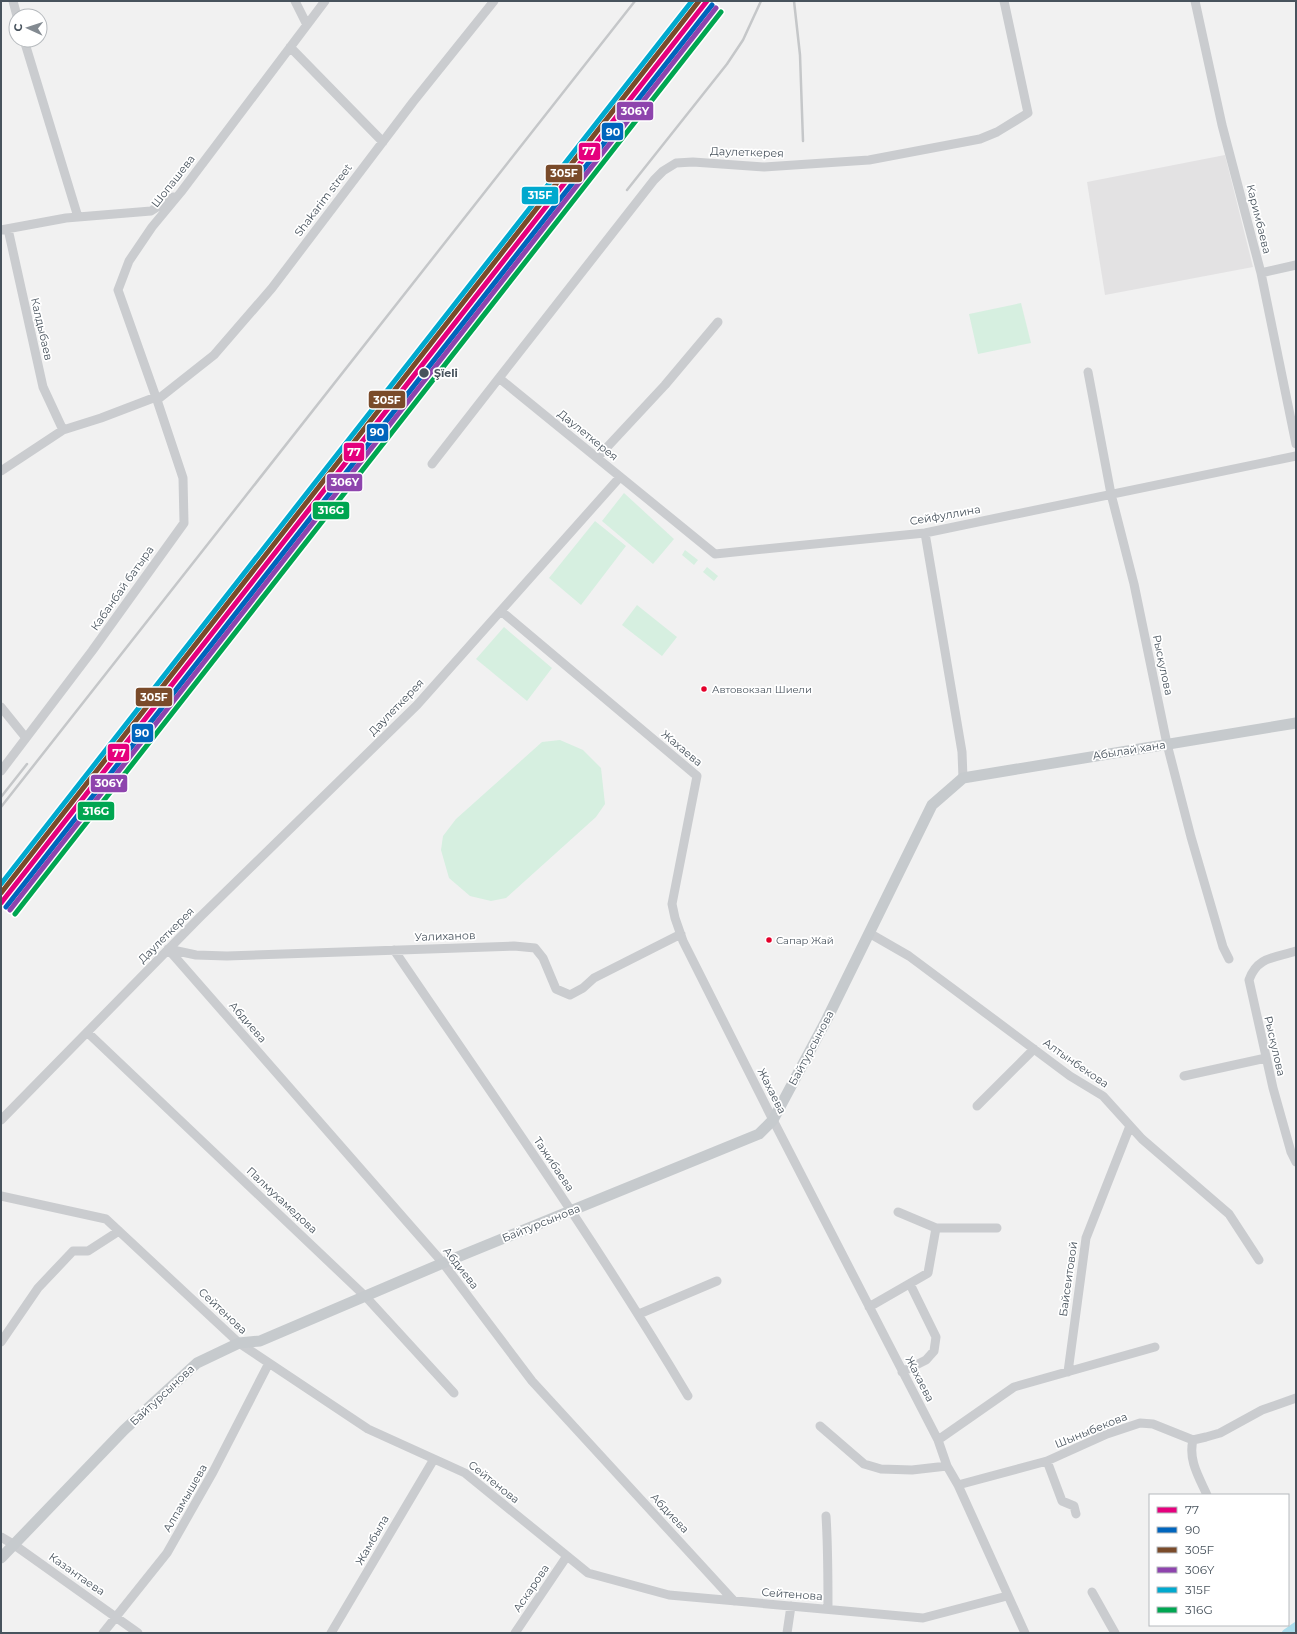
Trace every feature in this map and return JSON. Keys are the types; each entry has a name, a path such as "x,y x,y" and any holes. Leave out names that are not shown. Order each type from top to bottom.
{"main road":[{"name":"Абылай хана","path":"963,778 1296,723"},
{"name":"Байтурсынова","path":"1,1558 124,1430 197,1363 239,1343 260,1341 759,1134 773,1120 827,1019 932,805 963,778"}],"street":[{"path":"295,1 307,24"},
{"name":"Шопашева","path":"157,399 118,290 129,261 152,227 181,192 325,1"},
{"name":"Shakarim street","path":"1,470 63,430 157,399 214,355 272,288 383,142 494,1"},
{"name":"Даулеткерея","path":"1,1120 168,949 417,705 620,477 499,378 654,180 663,171 676,163 693,162 764,166 869,160 980,139 997,132 1028,113 1004,1"},
{"name":"Каримбаева","path":"1195,1 1222,125 1261,273 1296,444"},
{"path":"290,47 383,142"},
{"path":"26,48 78,217"},
{"path":"4,230 78,217 151,211 181,192"},
{"name":"Калдыбаев","path":"4,230 43,387 63,430"},
{"path":"1261,273 1296,265"},
{"path":"597,458 665,385 718,322"},
{"name":"Рыскулова","path":"1088,372 1111,494 1134,584 1167,744 1190,837 1223,947 1229,959"},
{"path":"432,464 499,378"},
{"name":"Кабанбай батыра","path":"1,771 92,651 184,523 183,478 157,399"},
{"name":"Сейфуллина","path":"620,477 715,554 925,533 1296,456"},
{"path":"925,533 962,752 963,778"},
{"name":"Жахаева","path":"501,611 697,776 672,904 681,934 773,1120 938,1440 948,1466 1025,1633"},
{"path":"1,707 26,738"},
{"name":"Алтынбекова","path":"869,933 909,956 1070,1076 1103,1096 1142,1138 1229,1214 1259,1260"},
{"name":"Уалиханов","path":"168,949 196,955 227,956 514,946 535,948 543,958 556,989 570,995 583,988 594,978 681,934"},
{"name":"Абдиева","path":"168,949 443,1264 532,1381 734,1601"},
{"name":"Тажибаева","path":"394,950 572,1211 640,1314 688,1396"},
{"name":"Рыскулова","path":"1296,952 1260,962 1252,970 1249,980 1266,1058 1291,1152 1296,1162"},
{"name":"Палмухамедова","path":"87,1032 366,1297 454,1393"},
{"path":"977,1106 1034,1049"},
{"path":"1184,1076 1266,1058"},
{"name":"Байсеитовой","path":"1068,1372 1086,1238 1130,1126"},
{"name":"Сейтенова","path":"1,1196 106,1219 239,1343 368,1430 465,1473 588,1573 670,1595 828,1608 923,1618 1007,1596"},
{"path":"898,1212 936,1228 997,1228"},
{"path":"869,1307 928,1273 936,1228"},
{"path":"1,1342 38,1288 72,1251 88,1251 119,1231"},
{"path":"640,1314 717,1281"},
{"path":"902,1372 926,1360 934,1351 936,1337 910,1284"},
{"path":"938,1440 1014,1387 1154,1347"},
{"name":"Алпамышева","path":"103,1633 167,1553 214,1472 269,1364"},
{"path":"1207,1494 1192,1458 1191,1449 1193,1440 1220,1433 1262,1410 1296,1398"},
{"name":"Шыныбекова","path":"958,1485 1047,1461 1107,1434 1140,1423 1154,1424 1193,1440"},
{"path":"820,1426 864,1464 881,1470 912,1470 948,1466"},
{"name":"Жамбыла","path":"331,1633 434,1459"},
{"path":"1047,1461 1062,1501 1074,1506 1076,1514"},
{"path":"826,1516 829,1549 827,1562 828,1608"},
{"name":"Казантаева","path":"1,1538 14,1544 138,1633"},
{"name":"Аскарова","path":"515,1633 567,1556"},
{"path":"1092,1592 1115,1633"},
{"path":"787,1633 791,1606"}],"shaded area":[{"path":"1225,155 1253,267 1105,295 1087,182"}],"green space":[{"path":"1021,303 1031,343 978,354 969,314"},
{"path":"624,493 674,539 653,564 602,521"},
{"path":"595,521 626,546 581,605 549,578"},
{"path":"685,550 698,560 694,565 682,555"},
{"path":"707,567 718,576 714,581 703,572"},
{"path":"637,605 677,637 662,656 622,625"},
{"path":"504,627 552,668 527,701 476,659"},
{"path":"560,740 583,750 601,768 605,804 596,817 506,898 491,901 470,896 449,878 441,850 443,836 456,819 542,742"}],"waterway":[{"path":"1286,1633 1296,1626"}],"railway":[{"path":"1,807 635,1"},
{"path":"627,190 727,64 743,40 761,1"},
{"path":"794,1 800,55 803,141"},
{"path":"1,797 27,764"}],"transit line":[{"name":"315F","path":"1,884 692,1"},
{"name":"305F","path":"1,893 699,1"},
{"name":"77","path":"1,903 707,1"},
{"name":"90","path":"6,907 712,5"},
{"name":"306Y","path":"10,910 716,8"},
{"name":"316G","path":"15,914 721,12"}],"place":[{"name":"Şïeli","path":"424,373"},
{"name":"Автовокзал Шиели","path":"704,689"},
{"name":"Сапар Жай","path":"769,940"}]}
